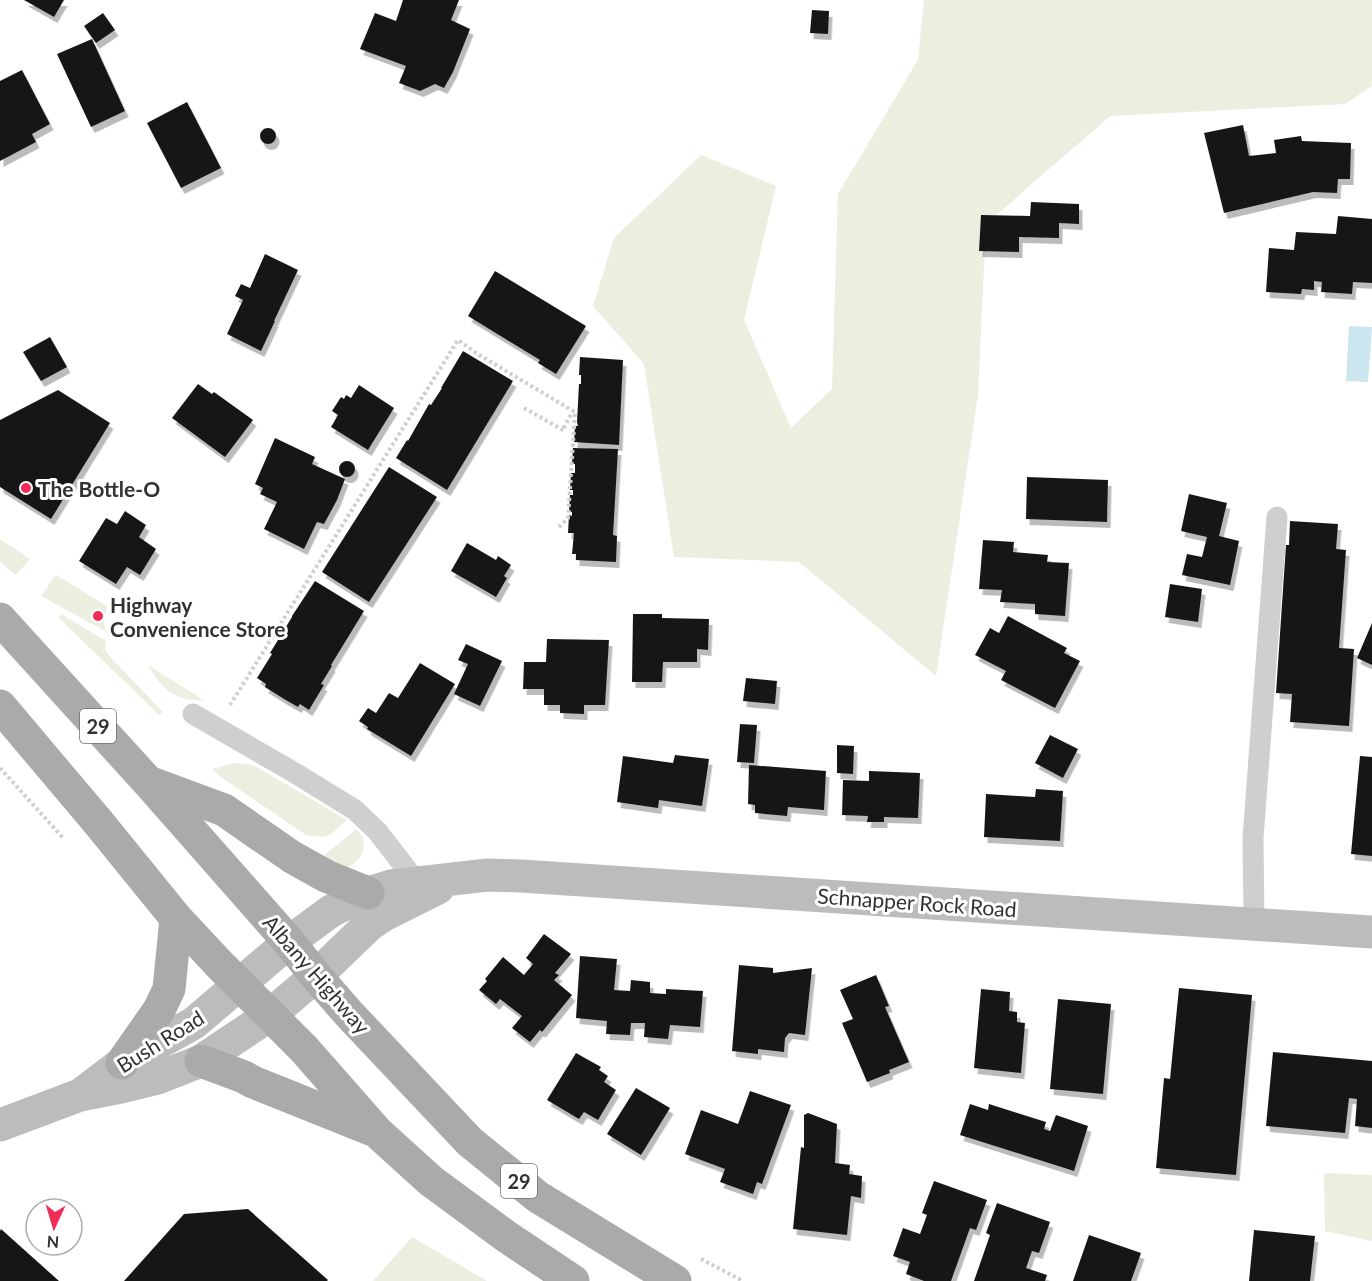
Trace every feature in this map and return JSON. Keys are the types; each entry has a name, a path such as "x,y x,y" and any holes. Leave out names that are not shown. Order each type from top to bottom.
{"main road":[{"name":"Albany Highway","path":"0,619 149,783 350,1015 470,1142 538,1197 675,1281"},
{"name":"29","path":"5,719 98,822 176,918 304,1049 377,1132 431,1181 507,1237 573,1281"},
{"path":"149,783 224,810 292,857 326,876 368,893"},
{"path":"122,1063 159,1010 169,990 176,918"},
{"path":"201,1061 377,1132"}],"street":[{"name":"Schnapper Rock Road","path":"316,976 369,926 421,889 462,878 488,875 1372,932"},
{"name":"Schnapper Rock Road","path":"289,942 331,911 368,893 391,886 421,889"},
{"name":"Bush Road","path":"80,1095 122,1063 194,1023 289,942"},
{"name":"Bush Road","path":"0,1125 80,1095 158,1078 201,1061 270,1015 316,976"}],"lane":[{"path":"1254,924 1253,838 1277,518"},
{"path":"193,714 355,810 378,832 421,889"}],"path":[{"path":"226,710 458,340 575,413 568,518 560,527"},
{"path":"525,408 563,430 573,411"},
{"path":"0,768 70,846"}],"shaded area":[{"path":"924,0 1372,0 1372,86 1345,104 1110,116 986,224 978,395 936,676 799,562 674,557 644,364 593,306 614,238 701,155 776,186 744,320 791,428 832,389 838,194 918,60"},
{"path":"0,539 30,559 16,575 0,562"},
{"path":"56,575 107,606 104,620 105,631 41,596"},
{"path":"61,614 106,641 105,650 112,659 163,712 159,715 59,618"},
{"path":"149,666 205,701 185,699 173,694 159,682"},
{"path":"234,763 253,765 347,820 330,835 323,837 306,835 212,769"},
{"path":"356,829 362,836 364,847 354,864 341,867 320,859"},
{"path":"1324,1173 1372,1175 1372,1241 1325,1231"},
{"path":"412,1237 487,1281 373,1281"}],"water":[{"path":"1349,326 1372,327 1368,382 1346,381"}],"building":[{"path":"24,0 64,0 54,17"},
{"path":"403,0 459,0 451,20 470,29 444,88 435,84 420,91 399,83 406,66 360,49 375,13 396,21"},
{"path":"812,10 829,11 828,34 810,33"},
{"path":"103,13 115,30 96,43 84,26"},
{"path":"92,39 125,111 91,127 57,54"},
{"path":"22,70 50,124 32,134 36,142 0,161 0,81"},
{"path":"187,102 221,168 181,188 147,123"},
{"path":"1243,125 1249,156 1276,153 1274,140 1301,136 1302,141 1351,143 1350,179 1338,179 1337,193 1313,192 1224,213 1204,133"},
{"path":"268,128 274,130 276,136 274,142 268,144 262,142 260,136 262,130"},
{"path":"1031,202 1079,204 1079,224 1059,223 1059,238 1019,237 1019,252 979,251 981,215 1030,216"},
{"path":"1338,216 1372,219 1372,283 1353,282 1352,294 1321,292 1322,282 1314,281 1314,290 1302,289 1301,294 1266,292 1269,248 1294,250 1296,232 1336,234"},
{"path":"265,254 298,270 261,351 227,334 243,300 235,296 241,284 250,288"},
{"path":"495,271 586,326 556,374 538,363 540,360 468,316"},
{"path":"50,337 67,367 41,381 23,352"},
{"path":"463,351 513,381 447,490 396,458 429,404 431,405 442,388"},
{"path":"580,357 623,360 619,445 574,442 575,426 578,426 579,384 581,384"},
{"path":"198,384 212,394 214,392 253,420 225,457 172,418"},
{"path":"359,385 394,408 368,450 331,427 338,415 332,411 341,397 344,399 346,395 351,398"},
{"path":"58,390 110,423 51,519 0,487 0,420"},
{"path":"275,438 315,457 312,464 345,479 324,524 317,522 304,549 264,529 277,502 260,494 263,488 255,484"},
{"path":"573,448 618,449 613,535 617,536 616,562 576,560 576,554 572,554 574,533 568,533 569,515 572,516 572,512 569,511 570,495 573,495 573,490 570,490 571,473 575,473 575,464 572,464"},
{"path":"347,461 353,463 355,469 353,475 347,477 341,475 339,469 341,463"},
{"path":"389,467 437,497 369,602 322,572"},
{"path":"1027,477 1108,480 1107,522 1026,519"},
{"path":"1189,494 1227,503 1219,536 1239,541 1230,585 1182,575 1187,554 1202,557 1207,537 1181,531"},
{"path":"125,511 146,525 139,537 156,549 140,575 127,567 116,584 79,561 106,518 117,524"},
{"path":"1290,521 1338,524 1336,549 1346,550 1339,648 1354,649 1349,726 1290,722 1292,694 1276,693 1286,545 1289,545"},
{"path":"983,540 1014,542 1013,552 1048,555 1047,562 1069,563 1065,616 1035,614 1035,604 1000,602 1002,590 979,589"},
{"path":"467,543 496,560 498,556 511,565 504,576 507,578 496,597 451,571"},
{"path":"315,581 364,611 331,665 321,684 324,685 309,710 300,704 298,707 284,699 265,687 266,684 257,678"},
{"path":"1170,584 1202,589 1198,622 1165,617"},
{"path":"633,614 662,614 662,618 709,619 708,650 697,649 697,662 663,662 662,682 632,682"},
{"path":"1008,616 1067,648 1064,653 1080,661 1055,708 1001,680 1006,671 975,655 990,628 999,633"},
{"path":"1372,623 1372,665 1357,658"},
{"path":"547,639 609,640 605,705 584,705 584,714 560,713 560,705 544,705 544,689 523,689 524,662 546,662"},
{"path":"466,644 502,661 480,706 454,694 468,664 458,660"},
{"path":"420,663 455,684 411,756 367,729 368,727 359,721 368,708 376,713 389,693 398,698"},
{"path":"746,678 777,681 775,704 743,701"},
{"path":"740,724 757,725 754,763 737,762"},
{"path":"1050,735 1078,749 1063,778 1035,763"},
{"path":"837,745 854,746 853,774 837,773"},
{"path":"675,755 709,759 702,806 659,800 658,808 617,802 623,756 673,763"},
{"path":"1360,756 1372,757 1372,856 1351,854"},
{"path":"749,765 826,771 824,810 788,807 787,816 755,813 755,805 748,804"},
{"path":"869,771 920,773 918,818 884,817 884,822 867,822 868,816 842,815 843,780 869,781"},
{"path":"1036,789 1063,791 1060,841 984,837 986,794 1035,797"},
{"path":"544,934 571,954 555,973 559,975 554,980 572,995 542,1032 540,1030 530,1042 512,1028 522,1016 500,999 496,1004 479,990 503,957 524,975 533,964 526,958"},
{"path":"580,956 617,959 614,990 630,991 631,980 650,982 650,993 666,994 666,989 703,991 700,1027 670,1025 668,1039 644,1037 645,1023 631,1023 630,1035 606,1034 607,1021 576,1018"},
{"path":"739,965 773,968 773,973 812,968 805,1035 789,1033 785,1038 784,1052 758,1049 758,1054 732,1051"},
{"path":"876,975 889,1006 885,1007 909,1062 867,1082 842,1023 853,1019 840,990"},
{"path":"1179,988 1252,995 1236,1175 1156,1168 1164,1078 1170,1079"},
{"path":"981,989 1010,992 1009,1011 1017,1012 1017,1022 1025,1023 1021,1073 974,1068"},
{"path":"1058,999 1111,1004 1103,1094 1050,1089"},
{"path":"1273,1052 1372,1061 1372,1128 1355,1126 1357,1099 1349,1098 1345,1133 1266,1126"},
{"path":"576,1053 601,1067 599,1070 608,1076 604,1082 616,1090 598,1120 584,1112 579,1119 547,1100"},
{"path":"636,1088 670,1108 641,1155 607,1134"},
{"path":"750,1091 791,1105 762,1184 757,1182 753,1194 720,1182 725,1169 685,1154 701,1110 738,1124"},
{"path":"970,1104 988,1110 989,1104 1046,1122 1044,1129 1050,1131 1056,1115 1088,1126 1074,1171 960,1135"},
{"path":"808,1113 837,1124 835,1163 850,1165 849,1174 862,1176 861,1198 851,1196 847,1235 793,1229 801,1147 804,1148 804,1115"},
{"path":"934,1181 987,1200 976,1230 970,1228 951,1281 924,1281 906,1274 910,1262 893,1256 903,1228 920,1234 927,1215 922,1213"},
{"path":"997,1203 1050,1222 1039,1253 1032,1251 1026,1268 1047,1275 1045,1281 974,1281 990,1235 986,1233"},
{"path":"248,1209 328,1280 124,1281 184,1214"},
{"path":"1,1229 24,1250 24,1257 32,1257 59,1281 0,1281"},
{"path":"1254,1230 1315,1236 1310,1281 1249,1281"},
{"path":"1089,1235 1141,1253 1131,1281 1073,1281"}],"place":[{"name":"The Bottle-O","path":"26,488"},
{"name":"Highway Convenience Store","path":"98,616"}]}
